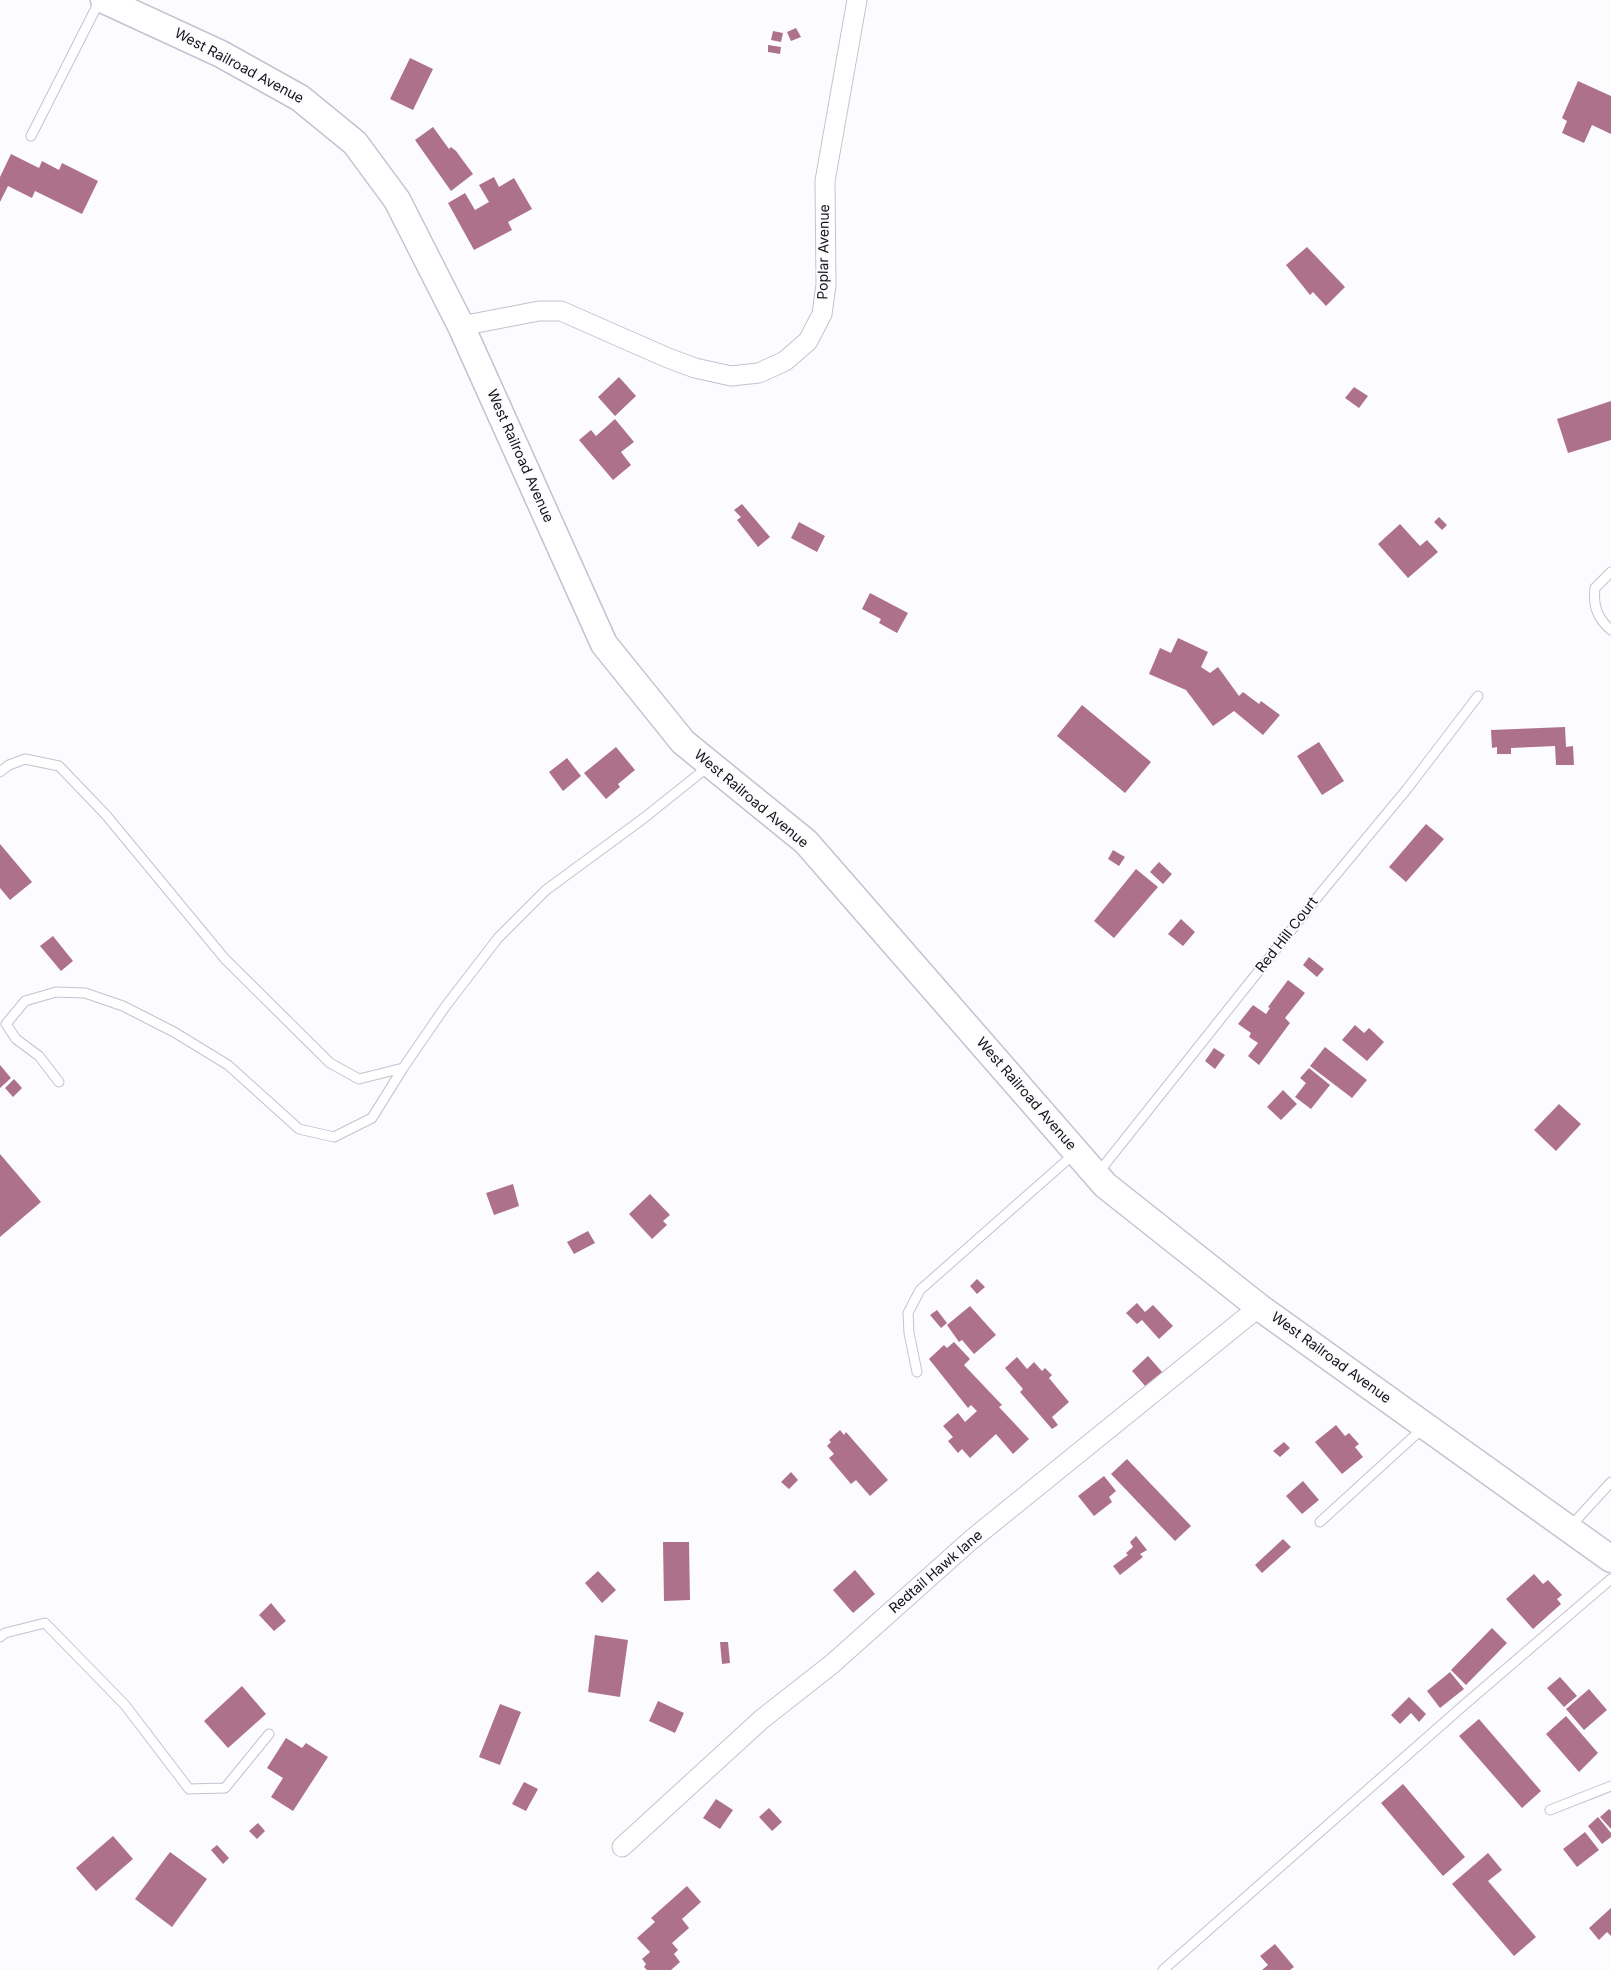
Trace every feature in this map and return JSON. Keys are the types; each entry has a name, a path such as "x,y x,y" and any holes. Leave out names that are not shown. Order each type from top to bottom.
{"main road":[{"name":"West Railroad Avenue","path":"104,0 220,54 300,98 355,143 396,200 461,326 604,644 682,742 709,766 806,842 1105,1185 1260,1308 1611,1559"}],"street":[{"name":"Poplar Avenue","path":"461,326 540,311 561,311 668,358 704,370 731,376 759,373 785,361 808,341 822,314 826,286 825,181 857,0"},
{"name":"Redtail Hawk lane","path":"622,1847 762,1720 832,1664 971,1540 1260,1308"}],"lane":[{"path":"31,136 100,0"},
{"path":"1611,572 1595,588 1594,600 1596,610 1604,624 1611,630"},
{"name":"Red Hill Court","path":"1096,1175 1320,894 1407,789 1478,696"},
{"path":"0,772 9,765 25,758 59,766 106,815 225,960 330,1063 358,1080 403,1068"},
{"path":"59,1082 39,1056 16,1039 3,1024 26,1001 56,992 85,993 123,1006 174,1032 228,1065 299,1129 334,1137 372,1118 403,1068 445,1007 498,938 539,897 709,766"},
{"path":"917,1372 909,1333 908,1313 920,1290 1076,1152"},
{"path":"1320,1522 1425,1426"},
{"path":"1568,1529 1611,1482"},
{"path":"1164,1970 1464,1705 1611,1579"},
{"path":"0,1637 5,1633 44,1623 126,1705 189,1789 225,1788 269,1734"},
{"path":"1550,1810 1611,1786"}],"building":[{"path":"796,28 801,37 791,41 787,32"},
{"path":"773,31 783,33 781,42 771,40"},
{"path":"768,45 781,47 780,54 768,52"},
{"path":"410,58 433,69 413,110 390,99"},
{"path":"1578,81 1611,96 1611,134 1592,125 1584,143 1562,133 1567,121 1562,118"},
{"path":"433,127 449,149 451,147 456,151 473,174 451,191 415,140"},
{"path":"11,154 39,168 42,161 59,170 62,163 98,181 82,214 35,191 32,198 8,186 0,202 0,177"},
{"path":"494,177 499,187 514,178 532,209 508,222 512,230 474,250 448,203 465,193 475,210 489,202 479,185"},
{"path":"1307,247 1345,287 1326,306 1313,292 1310,295 1286,265"},
{"path":"619,377 636,396 615,416 598,397"},
{"path":"1354,387 1368,396 1359,408 1345,398"},
{"path":"1611,401 1611,440 1568,453 1557,419"},
{"path":"615,419 634,442 621,452 631,465 613,480 579,440 591,430 596,436"},
{"path":"742,504 770,537 758,547 737,520 741,517 734,510"},
{"path":"1439,517 1447,525 1442,530 1434,522"},
{"path":"799,522 825,536 817,552 791,538"},
{"path":"1400,524 1420,546 1427,540 1438,552 1408,578 1378,544"},
{"path":"870,593 908,613 897,633 879,623 881,619 862,609"},
{"path":"1178,638 1208,652 1201,667 1210,673 1218,667 1239,696 1243,692 1259,704 1261,701 1280,715 1263,735 1234,711 1213,726 1186,690 1149,674 1160,648 1171,653"},
{"path":"1082,705 1151,762 1125,793 1057,736"},
{"path":"1565,727 1566,747 1573,746 1574,765 1556,765 1555,746 1511,748 1511,754 1497,754 1497,747 1492,748 1491,730"},
{"path":"1319,742 1344,781 1322,795 1297,756"},
{"path":"616,747 635,770 618,784 620,787 606,799 584,773"},
{"path":"567,758 581,776 563,791 549,772"},
{"path":"1426,824 1444,839 1406,882 1389,867"},
{"path":"0,844 32,882 10,900 0,888"},
{"path":"1113,850 1125,857 1119,866 1108,859"},
{"path":"1159,862 1172,874 1163,884 1150,872"},
{"path":"1136,869 1158,887 1114,938 1094,921"},
{"path":"1181,919 1195,932 1183,946 1168,934"},
{"path":"53,936 73,961 61,971 40,946"},
{"path":"1309,957 1324,969 1317,977 1303,965"},
{"path":"1288,980 1305,993 1285,1018 1290,1023 1259,1065 1248,1056 1258,1043 1249,1037 1251,1033 1238,1024 1253,1005 1266,1014 1270,1008 1268,1007"},
{"path":"1355,1025 1364,1033 1369,1028 1384,1042 1367,1061 1342,1040"},
{"path":"1325,1047 1367,1080 1352,1098 1310,1066"},
{"path":"1214,1048 1225,1055 1215,1069 1205,1061"},
{"path":"0,1065 11,1078 0,1088"},
{"path":"1309,1068 1330,1085 1311,1109 1295,1097 1306,1083 1300,1078"},
{"path":"14,1079 22,1088 13,1097 5,1088"},
{"path":"1283,1090 1297,1104 1281,1120 1267,1107"},
{"path":"1559,1104 1581,1124 1556,1151 1534,1130"},
{"path":"0,1154 41,1202 0,1237"},
{"path":"513,1184 519,1206 494,1215 486,1193"},
{"path":"650,1194 670,1215 663,1221 667,1225 652,1239 629,1214"},
{"path":"588,1231 595,1243 574,1254 567,1242"},
{"path":"977,1279 985,1287 977,1294 970,1286"},
{"path":"1137,1303 1145,1312 1153,1305 1173,1326 1159,1339 1142,1320 1137,1324 1126,1313"},
{"path":"970,1306 996,1335 974,1354 962,1340 959,1342 947,1325"},
{"path":"937,1310 947,1323 941,1328 930,1315"},
{"path":"954,1342 970,1359 964,1365 1002,1405 999,1407 1029,1439 1013,1454 996,1434 970,1458 962,1449 958,1453 948,1441 953,1437 943,1426 958,1413 965,1422 977,1411 971,1405 968,1408 929,1359 944,1345 947,1348"},
{"path":"1148,1356 1163,1373 1146,1387 1132,1371"},
{"path":"1017,1357 1027,1369 1034,1362 1042,1371 1045,1368 1052,1375 1049,1378 1069,1402 1052,1417 1058,1425 1052,1429 1020,1392 1023,1389 1005,1368"},
{"path":"1336,1425 1345,1436 1349,1433 1359,1444 1355,1447 1363,1457 1342,1474 1315,1442"},
{"path":"840,1430 844,1435 846,1432 888,1480 870,1496 856,1480 851,1484 829,1458 834,1454 827,1446 831,1442 829,1440"},
{"path":"1284,1442 1290,1448 1280,1457 1273,1451"},
{"path":"1127,1459 1191,1526 1175,1541 1111,1474"},
{"path":"791,1472 798,1480 789,1489 781,1482"},
{"path":"1104,1476 1116,1491 1109,1497 1112,1502 1094,1516 1078,1496"},
{"path":"1303,1481 1319,1500 1302,1514 1286,1496"},
{"path":"1136,1536 1147,1550 1140,1554 1143,1557 1120,1575 1113,1566 1128,1555 1126,1553 1133,1547 1130,1542"},
{"path":"1283,1539 1291,1547 1262,1573 1255,1565"},
{"path":"663,1542 689,1542 690,1600 664,1601"},
{"path":"855,1570 875,1594 853,1613 833,1590"},
{"path":"598,1571 616,1590 602,1603 585,1583"},
{"path":"1534,1574 1543,1584 1548,1580 1562,1595 1557,1599 1561,1604 1533,1629 1506,1599"},
{"path":"271,1603 286,1621 274,1631 259,1615"},
{"path":"1492,1628 1507,1643 1466,1685 1451,1670"},
{"path":"595,1635 628,1640 620,1697 588,1692"},
{"path":"720,1642 728,1642 730,1663 722,1664"},
{"path":"1450,1672 1464,1689 1440,1708 1427,1691"},
{"path":"1560,1677 1577,1696 1564,1707 1547,1688"},
{"path":"242,1686 266,1714 228,1748 204,1721"},
{"path":"1589,1689 1607,1710 1584,1730 1566,1709"},
{"path":"1409,1697 1426,1714 1419,1722 1411,1713 1400,1724 1391,1715"},
{"path":"658,1701 684,1713 675,1733 649,1721"},
{"path":"500,1704 521,1712 500,1765 479,1757"},
{"path":"1566,1716 1598,1753 1579,1772 1546,1734"},
{"path":"1479,1719 1541,1791 1522,1808 1459,1736"},
{"path":"286,1738 302,1748 306,1743 328,1757 293,1811 271,1797 283,1778 267,1768"},
{"path":"524,1782 538,1789 526,1811 512,1804"},
{"path":"1403,1784 1465,1857 1443,1876 1381,1803"},
{"path":"716,1799 733,1810 720,1829 703,1818"},
{"path":"769,1808 782,1822 772,1831 759,1817"},
{"path":"1609,1809 1611,1811 1611,1829 1600,1817"},
{"path":"1598,1817 1611,1833 1611,1837 1602,1844 1588,1826"},
{"path":"258,1823 265,1831 257,1839 249,1831"},
{"path":"1585,1832 1599,1850 1577,1867 1563,1849"},
{"path":"113,1836 133,1859 96,1891 76,1868"},
{"path":"217,1845 229,1858 223,1864 211,1850"},
{"path":"170,1852 207,1879 172,1927 135,1899"},
{"path":"1488,1853 1502,1870 1488,1881 1536,1937 1514,1956 1452,1884"},
{"path":"687,1886 701,1902 682,1919 689,1928 672,1943 678,1950 674,1954 680,1962 671,1970 647,1970 644,1967 646,1964 642,1959 650,1952 637,1938 655,1922 651,1918"},
{"path":"1611,1908 1611,1936 1607,1932 1599,1940 1589,1928"},
{"path":"1275,1944 1294,1967 1290,1970 1262,1970 1268,1965 1260,1956"}]}
